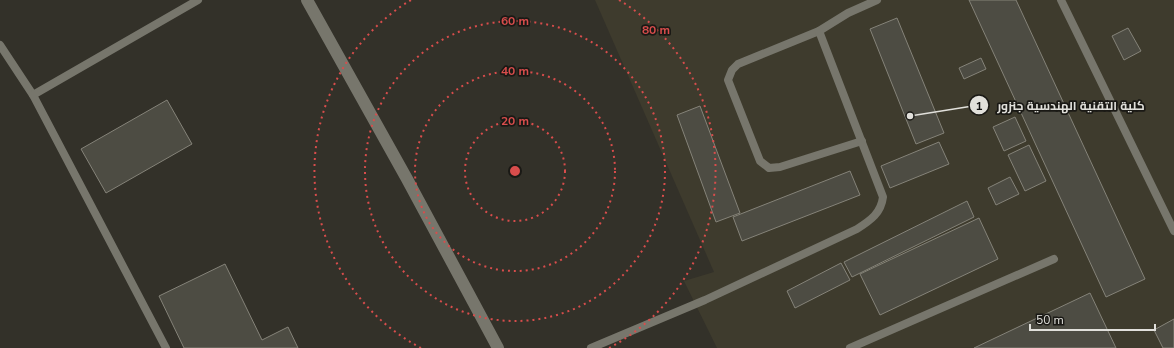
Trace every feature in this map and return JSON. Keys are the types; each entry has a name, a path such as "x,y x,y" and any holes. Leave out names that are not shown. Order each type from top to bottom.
{"street":[{"path":"307,0 411,186 498,348"}],"lane":[{"path":"33,95 198,0"},
{"path":"862,141 780,167 769,168 760,161 728,80 732,70 738,64 819,30 848,13 877,0"},
{"path":"1061,0 1174,231"},
{"path":"591,348 712,296 857,229 874,218 882,208 884,197 819,30"},
{"path":"0,45 33,95 166,348"},
{"path":"850,348 1054,259"}],"shaded area":[{"path":"595,0 1174,0 1174,348 717,348 684,281 714,272"}],"building":[{"path":"969,0 1016,0 1145,279 1106,297"},
{"path":"897,18 944,133 916,144 870,29"},
{"path":"1128,28 1141,51 1124,60 1112,36"},
{"path":"981,58 986,69 964,79 959,68"},
{"path":"167,100 192,144 106,193 81,149"},
{"path":"700,106 740,213 716,222 677,115"},
{"path":"1015,117 1026,141 1004,151 993,127"},
{"path":"939,142 949,164 890,188 881,166"},
{"path":"1029,145 1046,181 1025,191 1008,155"},
{"path":"850,171 860,195 742,241 733,217"},
{"path":"1010,177 1019,194 996,205 988,188"},
{"path":"967,201 974,217 852,277 844,262"},
{"path":"979,218 998,259 880,315 860,274"},
{"path":"841,263 850,280 795,308 787,291"},
{"path":"225,264 262,340 288,327 298,348 184,348 159,296"},
{"path":"1090,293 1116,348 974,348"},
{"path":"1174,319 1174,348 1163,348 1154,330"}],"place":[{"name":"كلية التقنية الهندسية جنزور","path":"910,116"}]}
